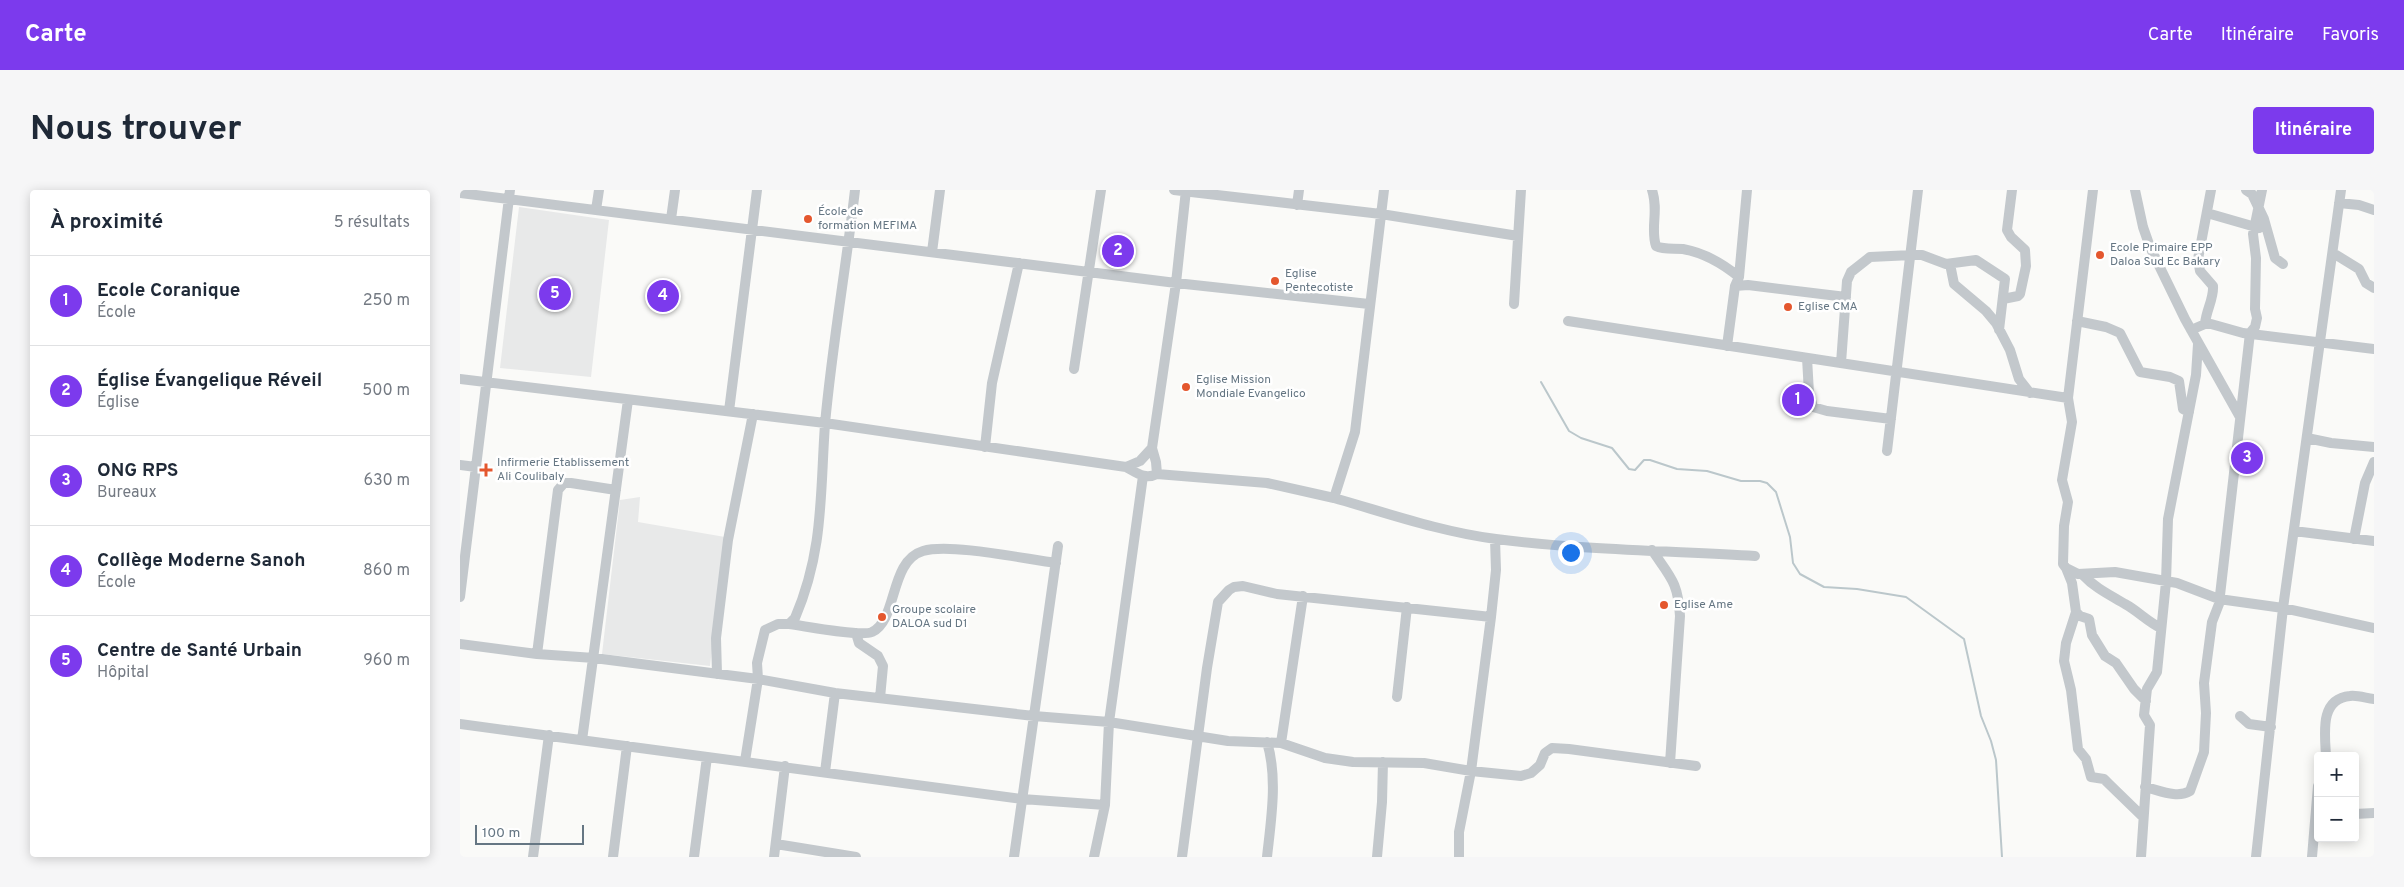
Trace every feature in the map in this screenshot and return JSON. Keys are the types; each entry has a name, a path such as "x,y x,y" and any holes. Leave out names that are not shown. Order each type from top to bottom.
{"street":[{"path":"596,210 599,190"},
{"path":"671,219 675,190"},
{"path":"729,411 757,190"},
{"path":"789,624 795,618 801,604 814,564 822,500 825,423 856,190"},
{"path":"932,252 940,190"},
{"path":"1074,369 1101,190"},
{"path":"1174,190 1381,214 1518,236"},
{"path":"1297,205 1299,190"},
{"path":"1334,498 1355,432 1384,190"},
{"path":"1514,304 1521,190"},
{"path":"1652,190 1657,207 1654,238 1656,246 1682,249 1706,256 1723,264 1737,282 1748,285 1806,294 1846,297"},
{"path":"1727,346 1748,190"},
{"path":"1887,451 1918,190"},
{"path":"2003,299 2020,294 2026,266 2024,250 2007,230 2012,190"},
{"path":"2093,190 2068,398 2072,422 2062,480 2068,502 2064,526 2065,545 2063,559 2072,583 2076,612 2066,643 2064,661 2071,690 2078,749 2086,759 2091,777 2104,780 2143,818"},
{"path":"2135,190 2143,227 2150,247 2198,344 2240,417"},
{"path":"2205,324 2208,309 2213,298 2213,286 2200,271 2198,259 2211,190"},
{"path":"2246,190 2252,194 2269,231 2275,258 2283,264"},
{"path":"2145,787 2180,795 2190,791 2204,752 2206,713 2204,683 2212,622 2219,599 2250,333 2255,327 2257,318 2254,298 2256,258 2253,241 2262,190"},
{"path":"2256,857 2284,608 2341,190"},
{"path":"1157,474 1152,448 1176,283 1186,191"},
{"path":"460,193 510,194 596,210 1176,283 1369,304"},
{"path":"460,597 510,194"},
{"path":"2339,203 2349,203 2374,210"},
{"path":"2207,213 2269,231"},
{"path":"2332,253 2359,269 2366,284 2374,288"},
{"path":"1841,363 1849,276 1864,260 1878,256 1922,255 1934,261 1950,264 1976,260 1988,269 2003,276 2005,282 1999,330"},
{"path":"986,447 992,383 1019,263"},
{"path":"1950,264 1954,284 1986,311 2010,350 2019,379 2030,393"},
{"path":"1568,321 2068,398"},
{"path":"2077,321 2106,327 2120,333 2140,372 2170,377 2179,381 2184,409 2188,412"},
{"path":"2191,330 2205,324 2250,333 2374,349"},
{"path":"2141,857 2150,725 2144,715 2147,688 2157,672 2166,582 2168,519 2196,375 2198,344"},
{"path":"1807,358 1813,407 1827,411 1891,418"},
{"path":"460,379 825,423 1126,467 1143,476 1151,477 1157,474 1267,483 1334,498 1420,523 1495,539 1754,556"},
{"path":"582,740 628,400"},
{"path":"718,674 716,638 728,540 754,414"},
{"path":"2307,438 2331,443 2374,447"},
{"path":"1126,467 1140,461 1152,448"},
{"path":"2354,539 2370,484 2374,462"},
{"path":"460,465 476,467"},
{"path":"1094,857 1105,805 1109,722 1143,476"},
{"path":"537,654 558,490 564,484 570,483 616,490"},
{"path":"2294,531 2374,541"},
{"path":"1459,857 1459,832 1471,771 1491,617 1496,570 1495,539"},
{"path":"1014,857 1058,546"},
{"path":"745,761 758,678 757,663 765,630 778,624 789,624 856,633 872,632 882,624 906,564 914,556 924,551 944,548 1056,563"},
{"path":"1652,550 1676,585 1679,595 1680,616 1670,763"},
{"path":"2066,568 2083,575 2104,593 2125,604 2148,622 2161,628"},
{"path":"2083,575 2115,572 2179,583 2219,599 2284,608 2374,628"},
{"path":"1182,857 1209,655 1218,602 1229,590 1242,586 1304,596 1491,617"},
{"path":"1281,743 1304,596"},
{"path":"1397,697 1407,607"},
{"path":"2076,612 2080,616 2089,619 2092,635 2105,656 2118,665 2134,689 2146,701"},
{"path":"856,633 858,643 878,656 883,666 880,698"},
{"path":"460,644 758,678 835,693 1034,716 1109,722 1228,741 1281,743 1338,761 1424,763 1471,771 1520,776 1532,773 1540,765 1545,753 1552,748 1696,766"},
{"path":"825,772 835,693"},
{"path":"2326,752 2325,718 2330,707 2348,696 2374,699"},
{"path":"2240,716 2249,724 2270,727"},
{"path":"460,724 1022,799 1105,805"},
{"path":"533,857 549,735"},
{"path":"1267,742 1272,769 1271,815 1267,857"},
{"path":"613,857 627,746"},
{"path":"694,857 707,756"},
{"path":"1377,857 1384,786 1383,762"},
{"path":"774,857 785,766"},
{"path":"2359,814 2374,813"},
{"path":"2312,857 2314,840"},
{"path":"776,844 856,857"}],"shaded area":[{"path":"519,207 609,220 591,377 500,368"},
{"path":"640,497 638,522 725,537 710,666 602,654 620,500"}],"waterway":[{"path":"1541,382 1569,431 1581,438 1612,448 1629,469 1635,470 1644,460 1650,460 1677,469 1707,471 1741,481 1767,483 1776,492 1790,537 1793,563 1800,574 1824,587 1857,589 1906,597 1964,639 1981,716 1996,760 2002,857"}],"place":[{"name":"École de formation MEFIMA","path":"808,219"},
{"name":"Église Évangelique Réveil","path":"1118,251"},
{"name":"Ecole Primaire EPP Daloa Sud Ec Bakary","path":"2100,255"},
{"name":"Eglise Pentecotiste","path":"1275,281"},
{"name":"Centre de Santé Urbain","path":"555,294"},
{"name":"Collège Moderne Sanoh","path":"663,296"},
{"name":"Eglise CMA","path":"1788,307"},
{"name":"Eglise Mission Mondiale Evangelico","path":"1186,387"},
{"name":"Ecole Coranique","path":"1798,400"},
{"name":"ONG RPS","path":"2247,458"},
{"name":"Infirmerie Etablissement Ali Coulibaly","path":"486,470"},
{"name":"Eglise Ame","path":"1664,605"},
{"name":"Groupe scolaire DALOA sud D1","path":"882,617"}]}
